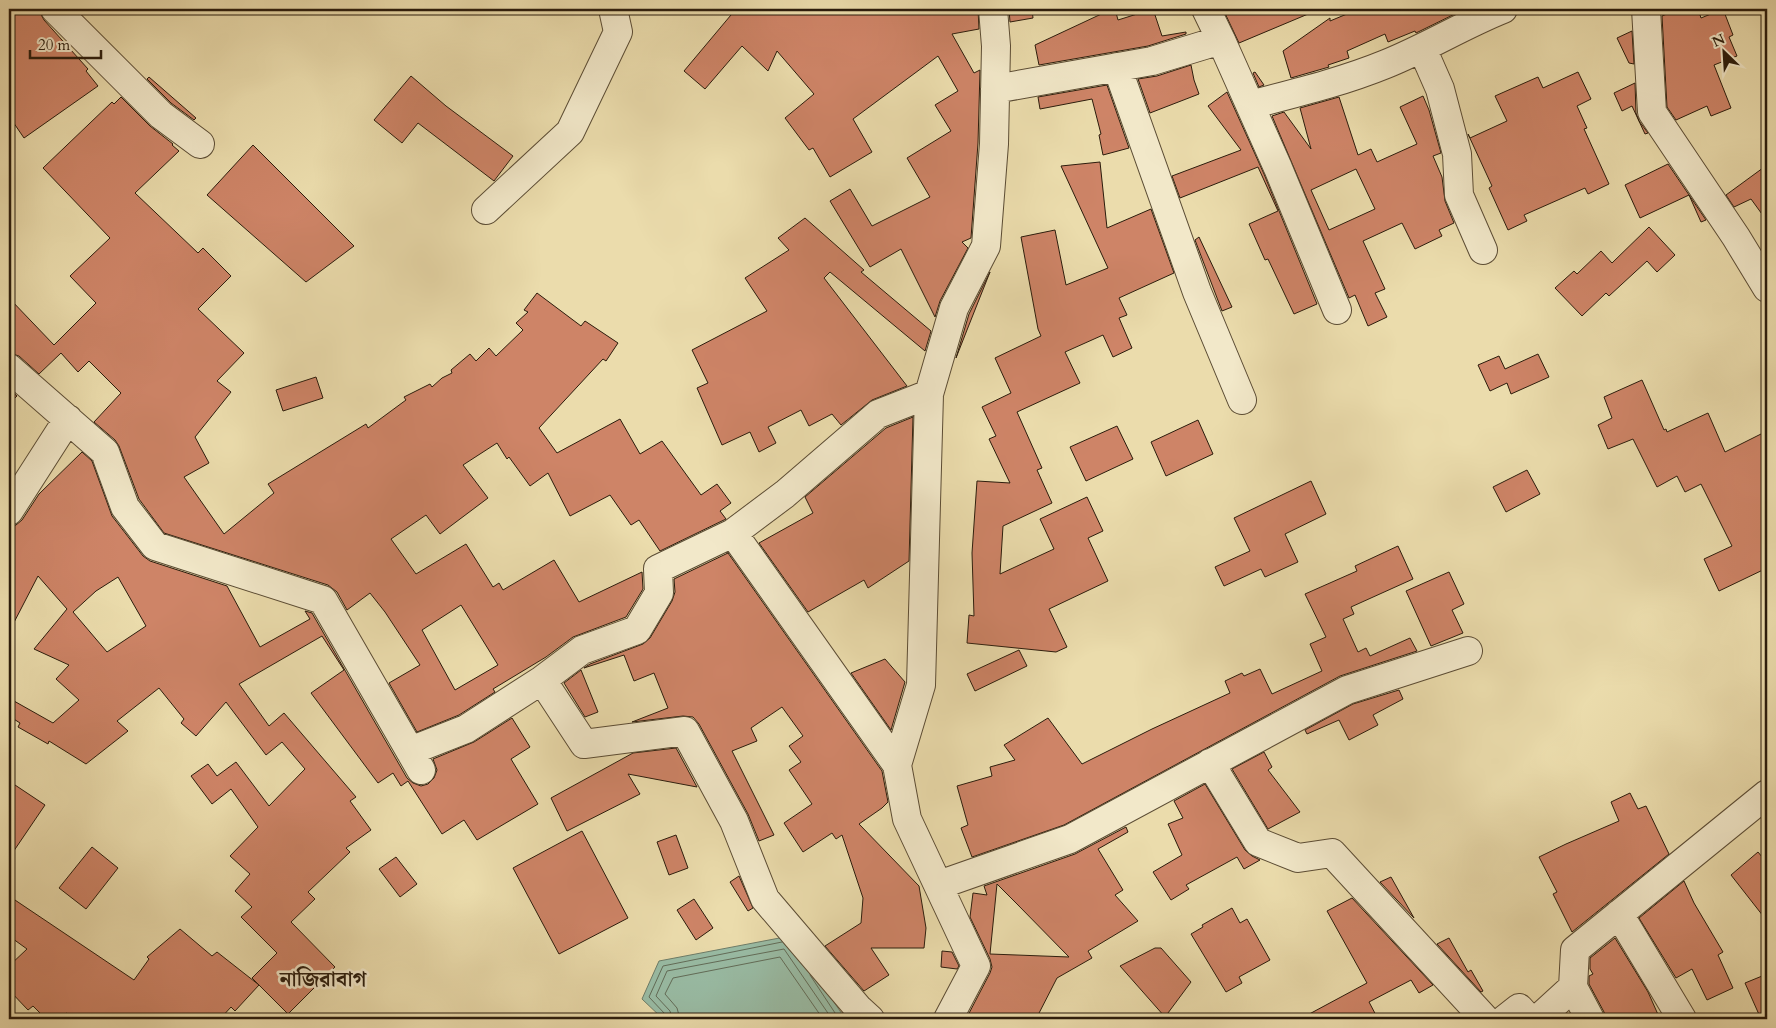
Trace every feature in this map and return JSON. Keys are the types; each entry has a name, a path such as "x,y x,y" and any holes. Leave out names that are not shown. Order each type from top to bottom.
{"street":[{"path":"55,9 161,115 200,144"},
{"path":"486,210 570,132 618,32 613,9"},
{"path":"897,765 921,685 929,394 954,308 986,246 994,144 996,46 993,9"},
{"path":"1206,9 1278,168 1337,310"},
{"path":"1646,9 1652,112 1767,288"},
{"path":"1250,106 1311,90 1386,64 1422,48 1487,12"},
{"path":"995,89 1152,61 1221,40"},
{"path":"1422,48 1440,88 1456,154 1459,195 1483,250"},
{"path":"1117,68 1197,292 1242,400"},
{"path":"9,368 105,452 125,507 155,546 324,600 416,761 542,680 582,650 637,630 659,593 658,569 733,533 785,494 878,414 929,394"},
{"path":"9,511 68,419"},
{"path":"733,533 897,765 907,819 940,885 976,966 948,1019"},
{"path":"940,885 1070,839 1347,690 1468,651"},
{"path":"542,680 584,744 685,732 734,820 765,899 858,1008 870,1019"},
{"path":"1210,763 1258,842 1298,858 1332,853 1485,1019"},
{"path":"1590,1019 1574,987 1575,950 1767,794"},
{"path":"1619,914 1682,1019"},
{"path":"1538,1019 1574,987"},
{"path":"1505,1019 1519,1008 1528,1019"}],"water":[{"path":"790,936 844,1017 842,1019 663,1019 642,999 659,961"}],"building":[{"path":"9,9 38,9 44,20 88,69 86,71 98,86 24,138 9,116"},
{"path":"736,9 978,9 979,29 952,34 974,73 980,70 978,143 971,238 962,242 968,248 940,301 935,317 901,249 870,267 830,201 850,189 872,226 930,197 907,158 951,131 935,105 958,91 938,56 853,119 872,152 830,177 813,148 809,150 785,118 814,94 777,51 768,71 742,46 705,89 684,71"},
{"path":"1009,9 1032,9 1033,18 1010,22"},
{"path":"1115,9 1118,20 1153,9 1162,36 1186,32 1186,34 1148,46 1039,65 1035,45"},
{"path":"1223,9 1320,9 1239,43"},
{"path":"1359,9 1465,9 1416,33 1415,31 1388,42 1385,34 1347,51 1349,58 1328,65 1329,67 1291,78 1283,51 1330,18 1330,21"},
{"path":"1679,9 1698,9 1701,18 1723,9 1733,35 1729,37 1737,56 1714,65 1731,108 1711,116 1707,106 1676,120 1667,107 1662,16"},
{"path":"1632,31 1634,64 1629,63 1617,38"},
{"path":"1191,65 1199,94 1150,113 1138,79 1157,76"},
{"path":"1255,72 1264,85 1259,87 1253,73"},
{"path":"1578,72 1591,99 1577,106 1587,128 1584,129 1609,184 1588,194 1585,188 1524,215 1527,221 1508,230 1489,188 1492,186 1468,134 1470,138 1507,121 1495,96 1538,77 1543,88"},
{"path":"411,76 446,106 513,156 494,181 418,123 402,143 374,120"},
{"path":"149,77 196,118 194,120 171,103 147,79"},
{"path":"1635,83 1636,113 1639,121 1648,133 1645,134 1632,106 1622,111 1614,93"},
{"path":"1107,85 1129,148 1103,155 1099,135 1101,134 1092,99 1040,109 1038,97"},
{"path":"1227,92 1264,174 1317,304 1294,314 1268,259 1265,260 1249,224 1278,211 1258,167 1180,198 1172,176 1241,150 1208,106"},
{"path":"1423,96 1429,110 1441,153 1433,156 1442,177 1445,201 1454,223 1439,230 1442,236 1415,249 1402,223 1363,241 1385,289 1375,293 1387,317 1368,326 1355,295 1349,298 1272,116 1284,112 1311,149 1300,108 1339,97 1358,155 1371,149 1377,162 1417,144 1400,107","holes":["1356,169 1375,209 1329,230 1311,190"]},
{"path":"121,97 179,151 135,193 198,253 203,248 231,276 198,309 244,353 217,381 231,392 195,437 209,463 184,477 224,534 274,493 268,484 366,424 368,428 406,400 404,397 430,384 432,387 442,378 452,373 451,370 470,354 476,361 489,348 496,356 523,330 516,323 528,312 524,310 537,293 581,326 585,321 618,343 606,361 603,359 539,428 557,453 620,419 640,454 662,441 701,495 717,484 731,503 720,511 726,519 660,551 639,520 631,525 610,495 570,516 548,473 530,486 509,457 507,459 497,443 463,465 488,498 440,534 426,515 391,539 416,574 466,544 493,587 499,583 503,590 554,560 579,602 642,572 643,589 626,617 573,637 546,657 493,689 495,692 459,715 417,732 389,683 420,665 370,593 347,610 337,592 328,585 164,533 139,499 119,446 115,440 94,422 121,393 89,361 78,372 61,353 39,374 19,356 9,353 9,298 54,345 96,303 70,276 110,238 43,168 112,102 114,104","holes":["461,605 498,665 455,690 422,630"]},
{"path":"253,145 354,246 306,282 207,195"},
{"path":"1100,162 1107,228 1151,209 1174,273 1119,298 1127,315 1119,318 1132,348 1113,357 1103,335 1065,352 1080,383 1017,412 1042,468 1037,470 1052,503 1003,526 1000,574 1054,549 1040,519 1087,497 1103,531 1088,538 1108,581 1049,609 1067,647 1056,652 967,643 969,615 974,616 972,553 977,481 1010,483 989,439 996,436 982,407 1011,393 995,358 1041,336 1038,329 1021,237 1055,230 1066,285 1108,268 1061,166"},
{"path":"1668,164 1706,220 1701,222 1689,195 1640,218 1625,185"},
{"path":"1767,165 1767,221 1751,199 1734,207 1726,195"},
{"path":"805,218 864,270 861,272 931,331 925,351 830,272 824,278 907,386 872,400 841,425 832,414 809,426 801,410 768,427 776,443 759,452 750,432 722,445 697,388 708,383 692,350 767,311 745,278 789,250 778,238"},
{"path":"1649,227 1675,255 1657,272 1647,261 1609,296 1606,293 1582,316 1555,288 1574,271 1577,274 1601,251 1612,263"},
{"path":"1199,237 1232,307 1222,311 1195,240"},
{"path":"990,272 967,330 956,358 969,314"},
{"path":"1538,354 1549,377 1511,394 1507,383 1490,391 1478,365 1499,356 1505,369"},
{"path":"316,377 323,398 283,411 276,390"},
{"path":"1642,380 1664,430 1666,429 1667,432 1708,413 1725,452 1767,431 1767,568 1719,591 1704,559 1732,546 1701,484 1685,492 1677,476 1657,487 1633,439 1608,449 1598,425 1612,418 1604,397"},
{"path":"9,389 17,396 9,404"},
{"path":"913,417 909,561 868,588 864,580 808,612 759,543 813,513 805,497 886,428"},
{"path":"1198,420 1213,454 1166,476 1151,442"},
{"path":"1117,426 1133,459 1086,481 1070,447"},
{"path":"82,452 92,461 112,516 143,556 150,561 227,586 260,647 310,619 305,611 312,613 407,778 413,783 421,786 428,784 434,778 437,770 433,759 474,742 512,718 530,747 511,759 538,804 477,840 464,820 442,834 408,781 401,786 393,773 378,783 311,693 344,670 322,636 239,684 269,726 284,713 356,797 350,801 371,830 346,848 350,852 308,892 315,899 291,922 335,967 288,1014 252,978 277,953 241,917 252,907 235,891 250,874 230,856 258,827 231,789 212,804 191,776 208,764 217,776 236,762 269,806 305,769 282,742 266,755 226,702 196,736 181,723 184,719 159,688 117,721 128,731 86,764 49,741 48,744 18,727 20,723 9,716 9,710 14,701 53,723 79,700 56,679 69,665 34,649 67,609 38,576 9,632 9,527 16,525 22,520 39,494","holes":["118,577 146,626 107,652 73,612 96,591"]},
{"path":"1527,470 1540,494 1506,512 1493,487"},
{"path":"1311,481 1326,514 1285,534 1298,562 1265,577 1261,569 1224,586 1215,567 1250,551 1234,518"},
{"path":"1398,546 1413,579 1351,607 1354,614 1343,619 1358,652 1366,648 1370,656 1410,638 1417,651 1340,676 1064,825 972,857 961,828 968,825 957,786 992,776 990,767 1015,760 1004,745 1048,718 1082,764 1230,693 1225,681 1242,673 1244,676 1260,669 1272,694 1322,671 1310,644 1326,637 1305,594 1357,571 1355,566"},
{"path":"728,553 882,771 888,802 859,824 919,886 926,928 924,948 871,948 889,975 864,991 825,946 861,923 863,898 842,835 836,839 832,833 803,852 784,823 812,804 789,770 801,762 789,746 803,736 782,707 751,728 757,741 732,751 774,835 759,841 748,814 699,724 693,717 683,716 632,722 668,708 654,673 634,681 624,655 584,668 643,644 650,638 672,601 675,592 674,579"},
{"path":"1449,572 1464,604 1452,610 1463,633 1431,646 1406,591"},
{"path":"1019,650 1027,666 975,691 967,674"},
{"path":"885,659 905,682 891,730 851,673"},
{"path":"581,670 598,712 585,717 564,683"},
{"path":"1399,690 1403,699 1373,715 1378,725 1349,740 1339,720 1307,734 1305,730 1353,704"},
{"path":"676,748 697,787 628,774 640,794 567,831 551,798 633,753"},
{"path":"1264,752 1272,767 1268,770 1300,812 1268,829 1232,769"},
{"path":"9,781 45,805 9,858"},
{"path":"1205,784 1245,850 1260,860 1244,869 1237,857 1186,885 1189,889 1171,900 1153,872 1182,855 1168,824 1183,818 1174,801"},
{"path":"1630,793 1638,809 1646,806 1669,854 1572,932 1553,894 1557,892 1539,857 1619,821 1611,802"},
{"path":"1126,827 1128,832 1098,849 1123,890 1115,895 1138,921 1088,951 1092,958 1057,978 1036,1019 966,1019 992,967 970,917 973,893 987,895 984,886 1075,854","holes":["997,884 1069,957 990,954"]},
{"path":"582,831 628,918 559,954 513,868"},
{"path":"676,835 688,868 669,875 657,842"},
{"path":"92,847 118,868 86,909 59,888"},
{"path":"1758,852 1767,863 1767,921 1731,875"},
{"path":"396,857 417,884 400,897 379,869"},
{"path":"739,876 753,908 748,911 730,882"},
{"path":"1391,877 1414,918 1380,882"},
{"path":"1684,881 1694,903 1723,952 1718,955 1733,988 1707,1000 1692,969 1676,978 1639,918"},
{"path":"9,896 134,980 149,959 147,957 180,929 212,956 217,952 259,985 235,1011 231,1007 220,1019 77,1019 66,1013 60,1019 46,1019 33,1006 28,1010 9,990 9,966 27,949 9,936"},
{"path":"1352,898 1433,985 1419,993 1411,980 1369,1002 1378,1019 1300,1019 1367,983 1327,911"},
{"path":"694,899 713,928 696,940 677,910"},
{"path":"1232,908 1240,923 1247,919 1270,960 1239,977 1242,983 1226,992 1191,934 1203,927 1202,925"},
{"path":"1449,938 1468,972 1471,970 1483,991 1481,992 1437,944"},
{"path":"1615,938 1648,992 1660,1019 1606,1019 1589,984 1589,976 1593,974 1590,969 1590,958"},
{"path":"1155,948 1161,948 1191,982 1165,1017 1120,966"},
{"path":"942,951 952,952 959,966 957,969 941,967"},
{"path":"1767,974 1767,1019 1761,1019 1745,983"}],"district":[{"name":"নাজিরাবাগ","path":"323,979"}]}
